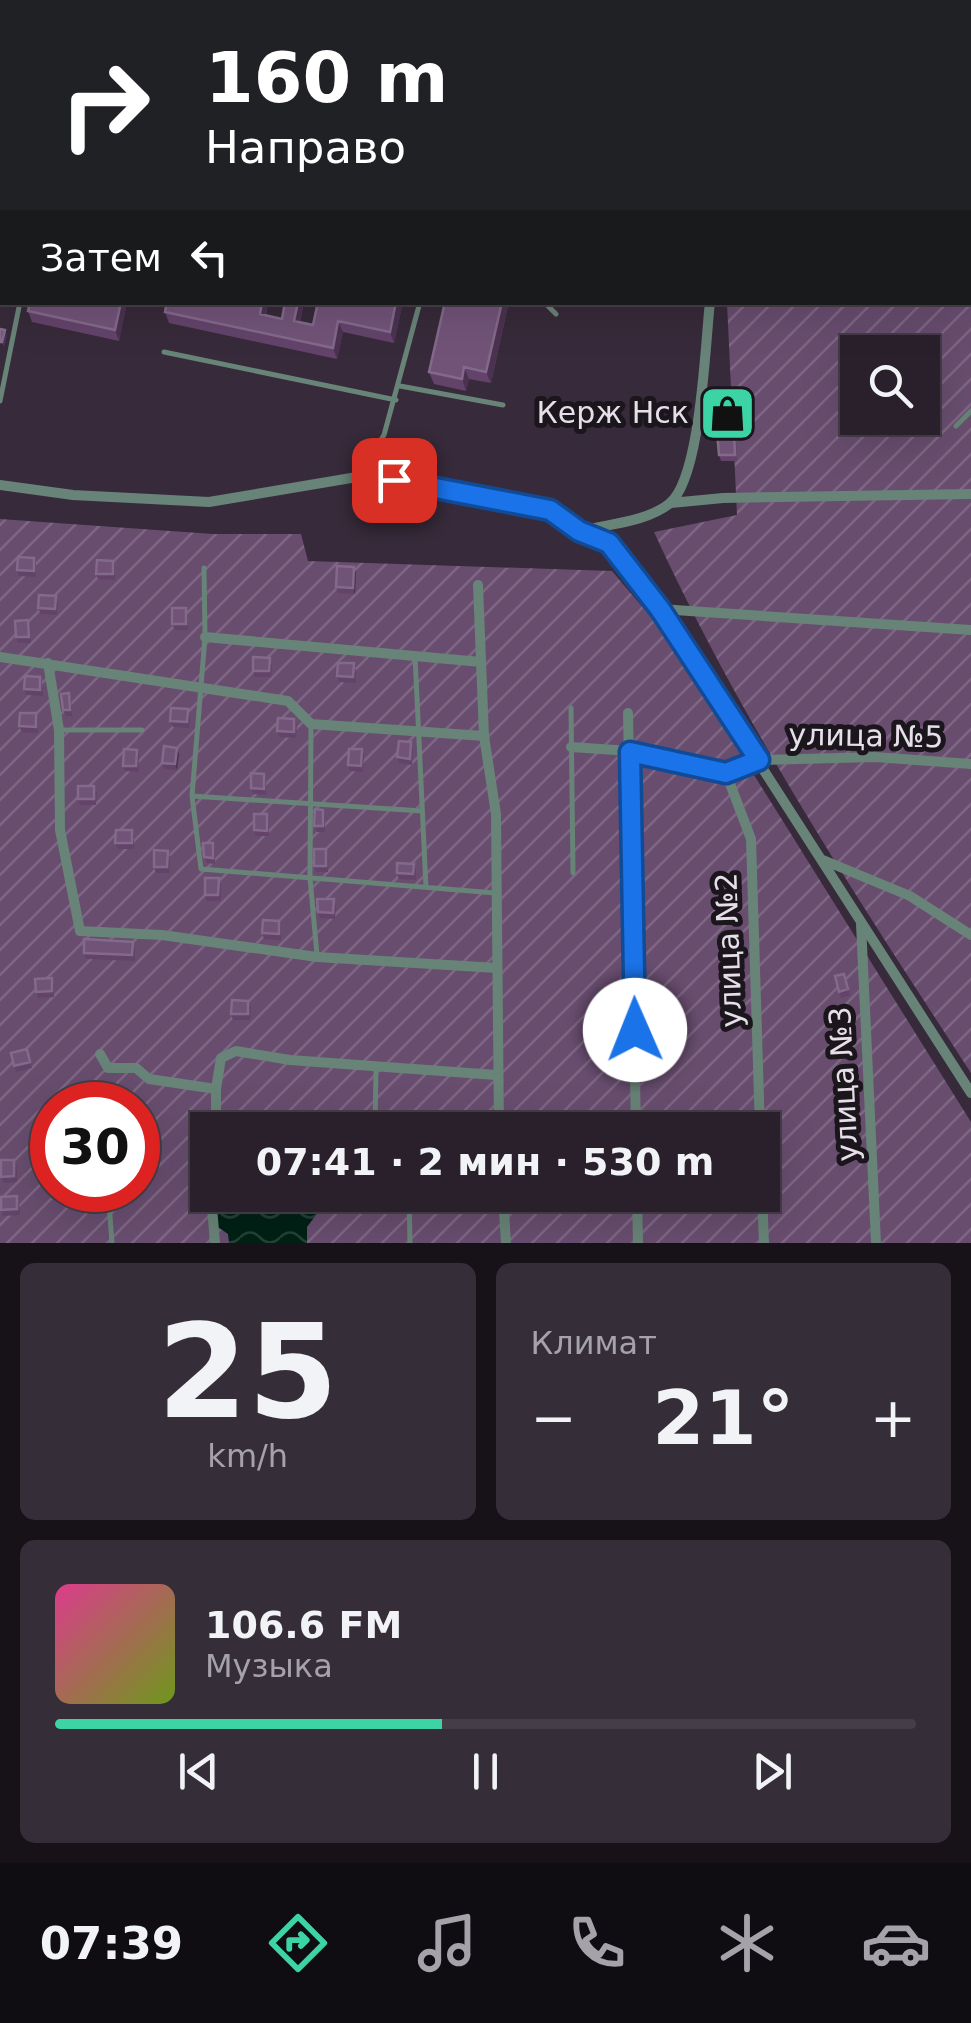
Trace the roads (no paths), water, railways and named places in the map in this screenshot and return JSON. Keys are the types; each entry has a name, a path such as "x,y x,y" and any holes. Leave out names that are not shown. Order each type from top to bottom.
{"street":[{"path":"671,503 692,464 710,305"},
{"path":"0,485 73,494 209,502 357,476 430,484 550,510 579,531 609,543 660,609 971,1093"},
{"path":"579,531 639,517 671,503 723,498 971,494"},
{"path":"478,585 484,736 496,814 499,1112"},
{"path":"660,609 971,630"},
{"path":"205,637 481,662"},
{"path":"0,657 288,701 311,724 484,736"},
{"path":"48,663 59,730 60,830 80,930 162,936 317,957 496,968"},
{"path":"628,713 636,1112"},
{"path":"571,747 630,752 726,773 759,760"},
{"name":"улица №5","path":"759,760 875,757 971,764"},
{"name":"улица №2","path":"726,773 751,839 759,1112"},
{"path":"822,860 910,896 971,935"},
{"name":"улица №3","path":"861,923 876,1243"},
{"path":"216,1112 221,1058 236,1051 290,1060 496,1075"},
{"path":"100,1054 108,1068 136,1068 149,1079 216,1089"},
{"path":"212,1212 215,1243"},
{"path":"504,1212 506,1243"},
{"path":"637,1212 638,1243"},
{"path":"763,1212 764,1243"}],"lane":[{"path":"0,401 19,305"},
{"path":"357,476 384,434 419,305"},
{"path":"547,305 556,314"},
{"path":"164,352 396,400"},
{"path":"400,386 503,405"},
{"path":"956,426 971,411"},
{"path":"204,568 205,637 192,796 201,869 496,893"},
{"path":"416,656 426,887"},
{"path":"571,708 573,873"},
{"path":"311,724 310,878 317,957"},
{"path":"59,730 142,730"},
{"path":"192,796 422,812"},
{"path":"375,1112 376,1065"},
{"path":"110,1212 112,1243"},
{"path":"409,1212 410,1243"}],"water":[{"path":"215,1212 318,1212 307,1227 307,1243 229,1243 228,1234 215,1225"}],"place":[{"name":"Керж Нск","path":"728,413"}]}
